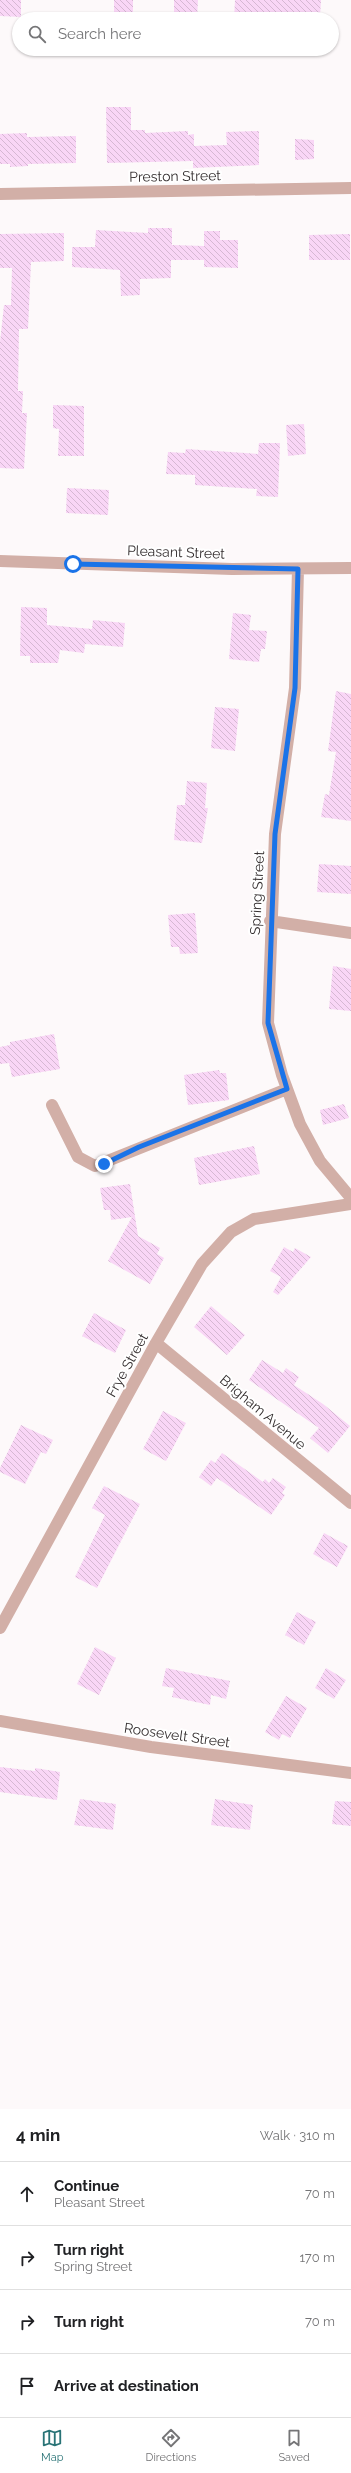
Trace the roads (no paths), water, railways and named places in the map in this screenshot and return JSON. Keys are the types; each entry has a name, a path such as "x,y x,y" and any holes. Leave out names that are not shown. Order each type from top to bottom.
{"street":[{"name":"Preston Street","path":"0,194 351,188"},
{"name":"Pleasant Street","path":"0,561 186,568 351,568"},
{"name":"Spring Street","path":"298,569 295,688 275,834 270,921 268,1023 287,1089 300,1124 320,1161 351,1198"},
{"path":"270,921 351,933"},
{"path":"52,1105 78,1157 95,1166 287,1089"},
{"name":"Frye Street","path":"0,1628 156,1343 202,1264 231,1232 254,1219 351,1204"},
{"name":"Brigham Avenue","path":"156,1343 351,1503"},
{"name":"Roosevelt Street","path":"0,1721 152,1748 351,1773"}]}
